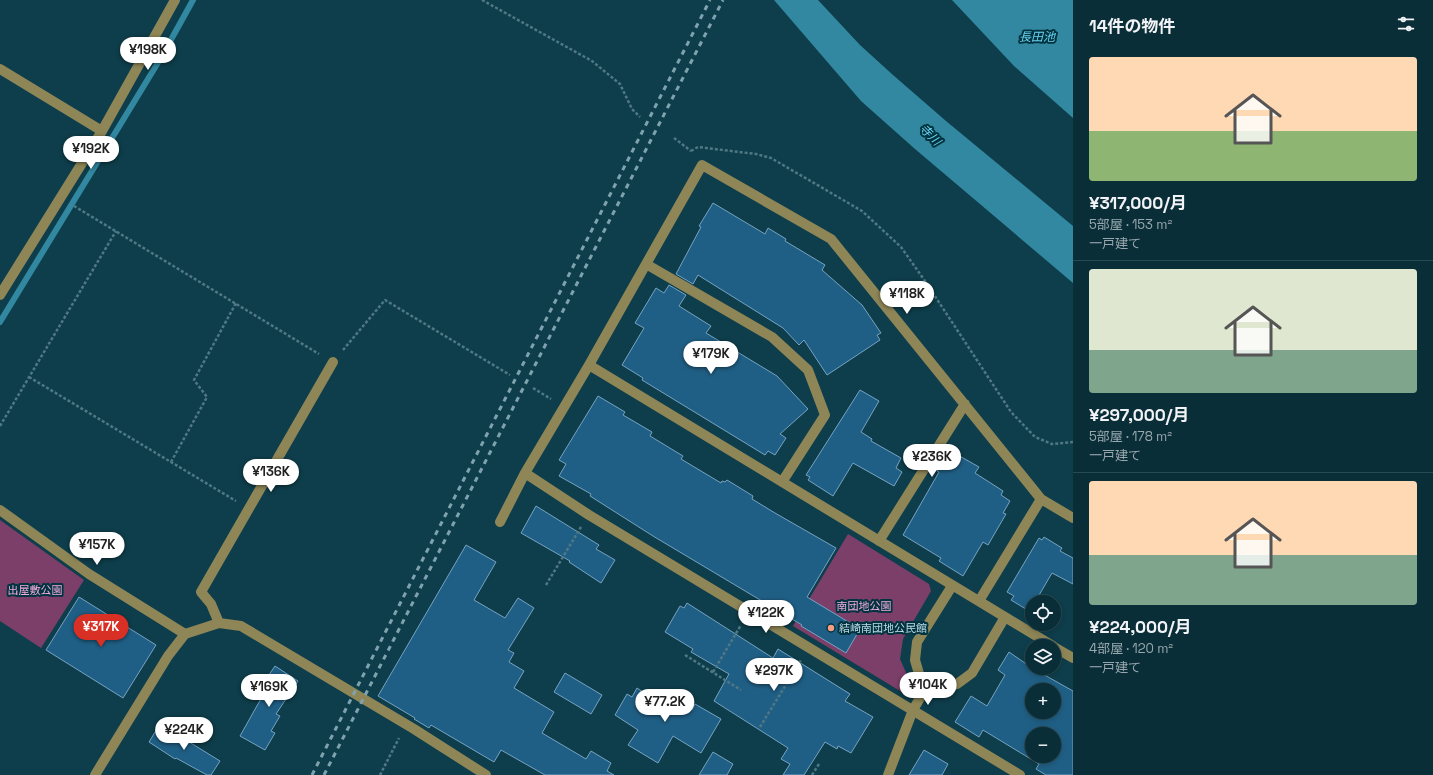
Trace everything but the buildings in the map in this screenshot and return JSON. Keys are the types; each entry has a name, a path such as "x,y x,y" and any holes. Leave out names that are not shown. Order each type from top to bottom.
{"street":[{"path":"0,295 62,198 102,131 175,0"},
{"path":"0,69 102,131"},
{"path":"500,522 526,473 702,165 831,239 1041,499 1073,518"},
{"path":"646,264 772,338 808,370 825,415 782,482"},
{"path":"219,623 211,604 201,592 333,362"},
{"path":"589,365 1041,639"},
{"path":"879,541 965,404"},
{"path":"526,473 589,515 1020,775"},
{"path":"979,601 1041,499"},
{"path":"0,510 88,574 185,634"},
{"path":"888,775 913,710 924,691 915,660 917,642 952,586"},
{"path":"924,691 957,684 972,673 1005,617"},
{"path":"95,775 168,656 185,634 219,623 241,626 414,729 486,775"},
{"path":"1061,651 1073,658"}],"path":[{"path":"482,0 592,61 620,84 632,109 640,117"},
{"path":"674,138 691,151 702,165"},
{"path":"691,151 698,147 756,154 771,158 862,211 901,248 925,281 1011,412 1035,437 1052,444 1073,442"},
{"path":"62,198 333,362 385,300 510,375"},
{"path":"0,426 116,231"},
{"path":"171,462 207,397 194,380 236,303"},
{"path":"29,377 249,509"},
{"path":"533,388 564,406"},
{"path":"546,585 589,515"},
{"path":"713,672 750,611"},
{"path":"760,728 808,647"},
{"path":"685,655 741,690"},
{"path":"380,775 400,736"},
{"path":"812,775 819,764"}],"green space":[{"name":"出屋敷公園","path":"0,520 84,580 41,648 0,621"},
{"name":"南団地公園","path":"848,534 929,584 931,591 903,639 900,659 911,684 905,694 793,626"}],"water":[{"name":"寺川","path":"774,0 818,0 860,45 893,75 1073,226 1073,283 915,149 861,101"},
{"name":"長田池","path":"952,0 1073,0 1073,118 1014,66"}],"waterway":[{"path":"0,322 162,56 193,0"}],"railway":[{"path":"312,775 710,0"},
{"path":"324,775 723,0"}],"place":[{"name":"結崎南団地公民館","path":"831,628"}]}
